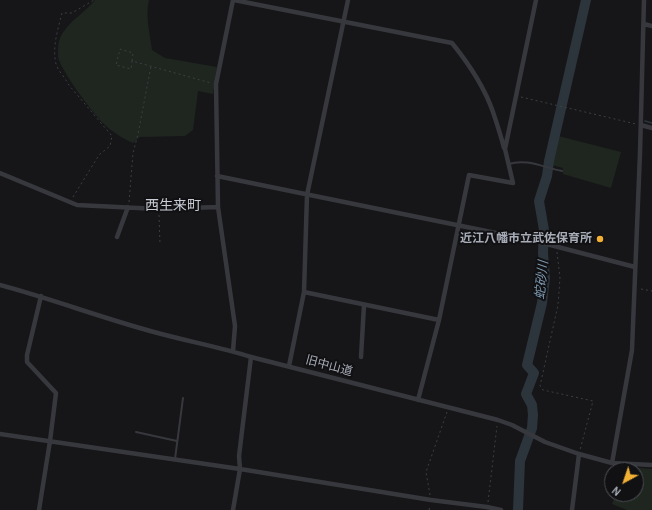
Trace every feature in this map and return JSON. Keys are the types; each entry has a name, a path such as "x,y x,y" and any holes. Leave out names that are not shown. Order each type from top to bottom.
{"street":[{"path":"233,351 235,326 218,207 216,84 233,0 452,43 466,60 480,82 493,111 513,183 469,175 439,320 418,400"},
{"path":"289,366 304,292 307,195 348,0"},
{"path":"505,150 536,0"},
{"path":"612,462 632,350 641,125 644,0"},
{"path":"644,24 652,26"},
{"path":"641,125 652,128"},
{"path":"0,173 77,205 158,208 218,207"},
{"path":"217,176 539,242 556,248 635,267"},
{"path":"117,237 128,207"},
{"name":"旧中山道","path":"0,285 41,296 154,332 498,420 512,425 545,442 579,454 612,462"},
{"path":"304,292 439,320"},
{"path":"39,510 56,393 28,362 27,355 41,296"},
{"path":"361,357 364,305"},
{"path":"233,510 240,470 240,456 251,357"},
{"path":"0,434 501,510"},
{"path":"572,510 579,454"}],"lane":[{"path":"508,164 516,161 541,165 562,171"},
{"path":"175,460 176,441 183,398"},
{"path":"136,432 176,441"}],"path":[{"path":"71,203 73,194 99,155 110,146 112,136 68,84 56,65 55,41 62,13 72,13 94,0"},
{"path":"120,49 133,53 132,61 131,69 116,65 120,49"},
{"path":"132,61 216,84"},
{"path":"128,207 133,153 151,66"},
{"path":"516,96 565,109 641,125"},
{"path":"158,208 160,244"},
{"path":"556,248 560,278 558,305 540,386 543,390 593,401 579,454"},
{"path":"634,288 652,291"},
{"path":"431,500 426,472 448,408"},
{"path":"487,507 498,420"}],"shaded area":[{"path":"95,0 149,0 148,19 152,50 165,58 217,67 213,94 198,91 193,130 185,136 140,137 133,143 113,132 103,123 70,81 58,57 59,41 70,24"},
{"path":"558,136 621,152 611,188 563,174 563,168 552,165"},
{"path":"644,468 652,469 652,510 627,510 612,504 613,502 644,502"}],"waterway":[{"name":"蛇砂川","path":"518,510 520,461 532,428 533,415 532,405 526,394 534,373 527,365 542,303 545,278 543,253 544,230 539,201 547,176 549,161 586,0"},
{"path":"645,121 652,123"}],"place":[{"name":"近江八幡市立武佐保育所","path":"600,239"}],"district":[{"name":"西生来町","path":"173,206"}]}
